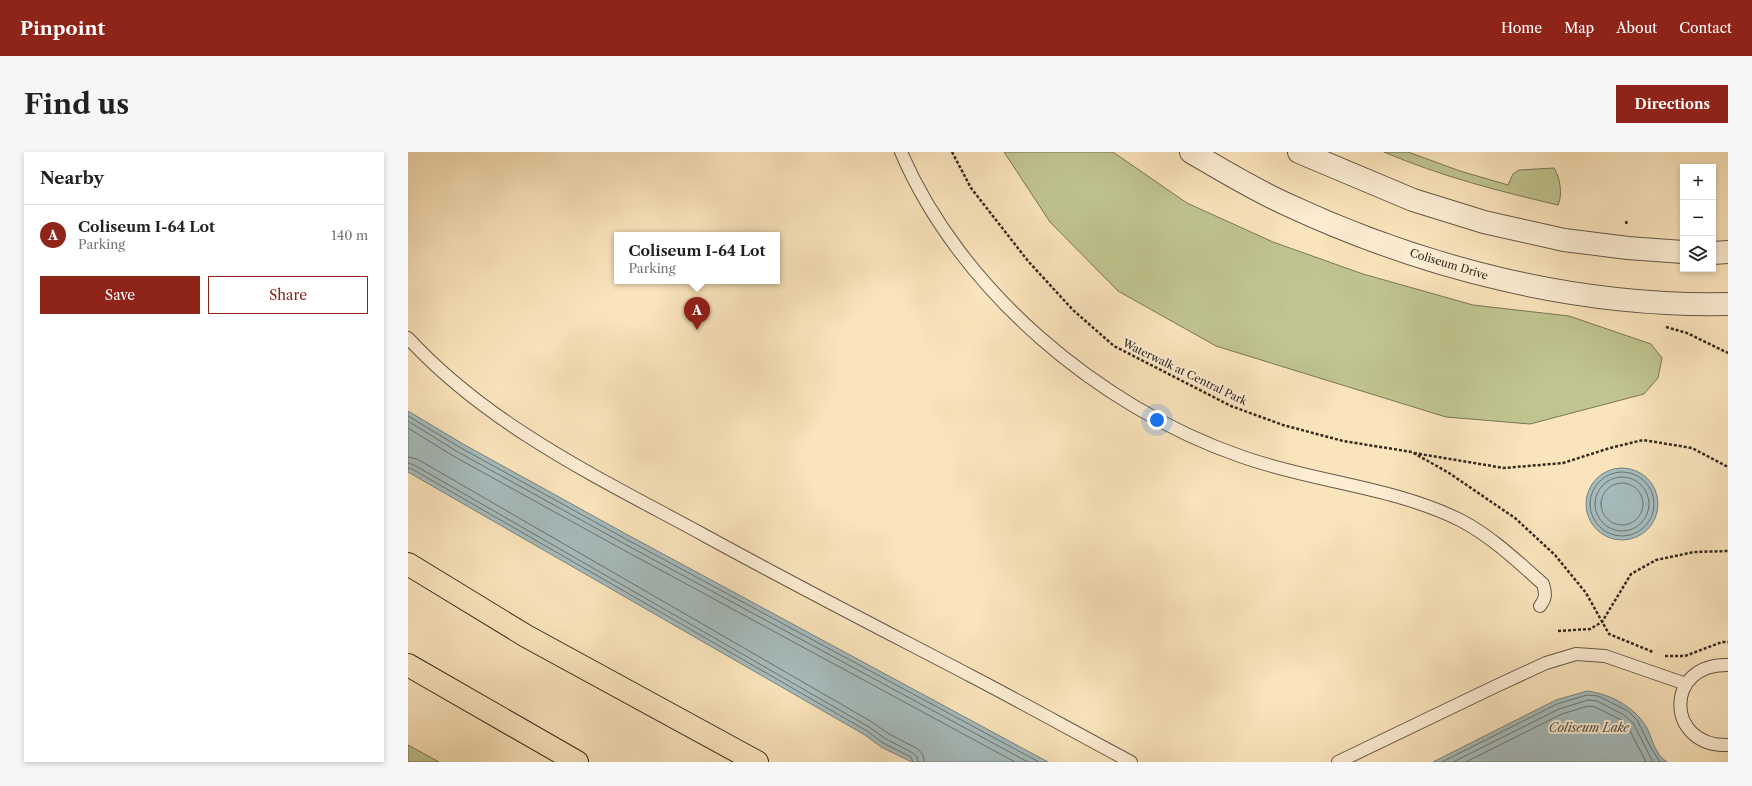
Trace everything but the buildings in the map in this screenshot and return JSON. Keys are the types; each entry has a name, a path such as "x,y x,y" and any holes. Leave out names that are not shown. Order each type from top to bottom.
{"highway":[{"path":"408,564 526,636 756,762"},
{"path":"408,664 577,762"},
{"path":"728,747 763,762"}],"street":[{"path":"1299,152 1413,200 1484,222 1564,240 1628,248 1680,252"},
{"name":"Coliseum Drive","path":"1199,154 1248,185 1287,204 1354,233 1431,260 1480,274 1529,285 1602,297 1694,304 1728,304"},
{"path":"1716,252 1728,252"}],"lane":[{"path":"901,152 911,176 944,229 971,266 1014,316 1048,346 1096,382 1171,428 1239,456 1276,468 1390,494 1460,521 1489,538 1543,584 1546,592 1545,599 1540,606"},
{"path":"408,338 455,384 507,423 597,478 773,574 1131,762"},
{"path":"1338,762 1546,663 1576,654 1605,656 1686,684"},
{"path":"1728,664 1716,664 1704,668 1694,675 1686,684 1681,697 1681,710 1685,723 1692,734 1703,741 1716,746 1728,745"}],"path":[{"name":"Waterwalk at Central Park","path":"952,152 971,188 1028,261 1073,310 1114,346 1231,406 1283,425 1343,441 1412,452 1449,473 1515,518 1554,555 1586,593 1609,634 1654,653"},
{"path":"1412,452 1504,468 1563,463 1610,448 1643,440 1692,448 1728,467"},
{"path":"1558,631 1590,629 1602,622 1631,574 1656,560 1694,552 1728,551"},
{"path":"1661,655 1668,657 1685,656 1722,642 1728,642"}],"green space":[{"path":"1004,152 1113,152 1187,203 1273,242 1363,274 1473,305 1569,316 1651,344 1662,358 1658,378 1644,394 1530,424 1446,417 1216,346 1118,291 1050,222"},
{"path":"1384,152 1408,152 1460,171 1508,185 1513,174 1519,170 1554,168 1558,176 1560,186 1560,201 1558,205 1491,188 1448,176"},
{"path":"408,745 439,762 408,762"}],"water":[{"path":"408,411 463,444 626,534 1048,762 912,762 881,747 865,735 408,472"},
{"path":"1622,468 1636,471 1648,478 1655,490 1658,504 1655,518 1648,530 1636,537 1622,540 1608,537 1596,530 1589,518 1586,504 1589,490 1596,478 1608,471"},
{"name":"Coliseum Lake","path":"1587,691 1605,695 1614,699 1622,703 1637,715 1648,730 1657,752 1667,762 1433,762 1556,700"}],"place":[{"name":"Coliseum I-64 Lot","path":"697,330"}]}
